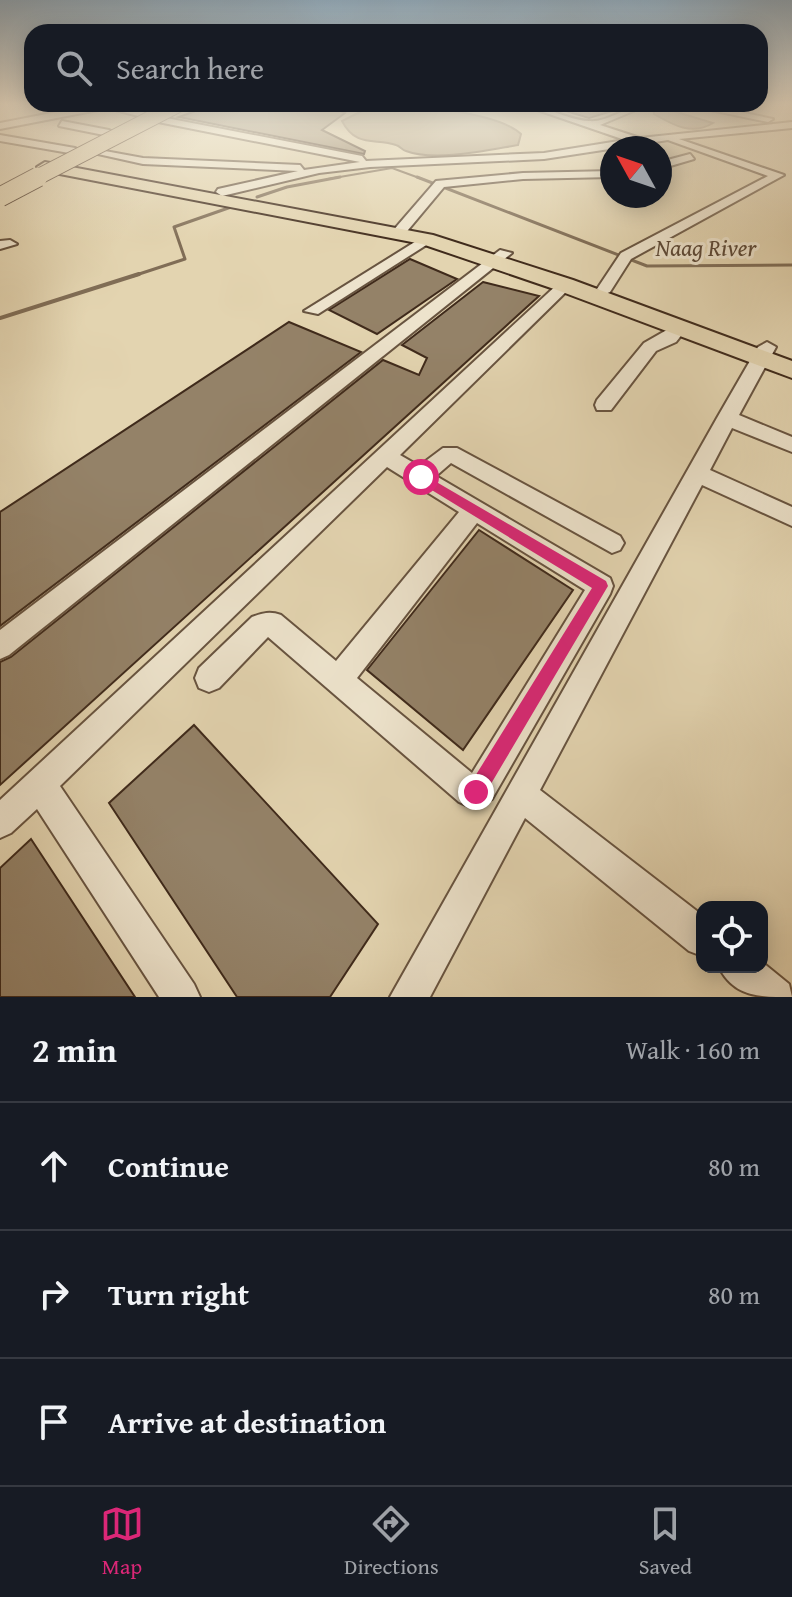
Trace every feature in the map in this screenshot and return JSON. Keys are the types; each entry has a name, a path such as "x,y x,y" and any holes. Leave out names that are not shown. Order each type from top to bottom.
{"highway":[{"path":"0,197 91,150"},
{"path":"50,164 401,229 500,256 605,289 773,354 792,370"},
{"path":"401,229 426,239 500,256 565,285 679,328 773,354"}],"street":[{"path":"64,150 75,151"},
{"path":"257,165 278,150"},
{"path":"321,150 350,154 370,164"},
{"path":"94,152 143,161 171,160 319,170 370,164 544,156 589,150"},
{"path":"702,150 792,179"},
{"path":"171,160 184,153"},
{"path":"672,162 690,157"},
{"path":"241,199 319,170"},
{"path":"401,229 436,186 523,176 600,174"},
{"path":"605,289 624,258 778,175"},
{"path":"312,311 426,239"},
{"path":"0,646 500,256"},
{"path":"0,822 565,285"},
{"path":"604,405 650,347 670,338 679,328"},
{"path":"409,997 727,418 773,354"},
{"path":"727,418 792,445"},
{"path":"421,477 446,453 454,454 612,543"},
{"path":"209,678 267,623 470,791 476,792 481,788 601,590 597,580 385,456"},
{"path":"697,473 792,517"},
{"path":"338,680 475,509"},
{"path":"40,785 181,997"},
{"path":"521,795 696,933"},
{"path":"746,973 776,997"}],"shaded area":[{"path":"404,150 490,150 432,155"}],"building":[{"path":"342,150 362,150 364,154"},
{"path":"410,259 457,279 377,334 329,310"},
{"path":"483,282 539,296 0,785 0,662 11,657 383,360 419,375 427,358 402,345"},
{"path":"289,322 361,352 0,626 0,512"},
{"path":"479,530 573,590 463,750 367,670"},
{"path":"194,725 378,924 330,997 237,997 109,803"},
{"path":"31,839 135,997 0,997 0,868"}],"waterway":[{"name":"Naag River","path":"328,179 392,168 422,179"},
{"name":"Naag River","path":"257,197 287,187 340,177"},
{"name":"Naag River","path":"417,177 647,266 792,265"},
{"name":"Naag River","path":"133,276 185,259 174,227 234,206"},
{"name":"Naag River","path":"0,318 139,274"}],"route":[{"path":"421,477 597,580 601,586 476,792"}]}
